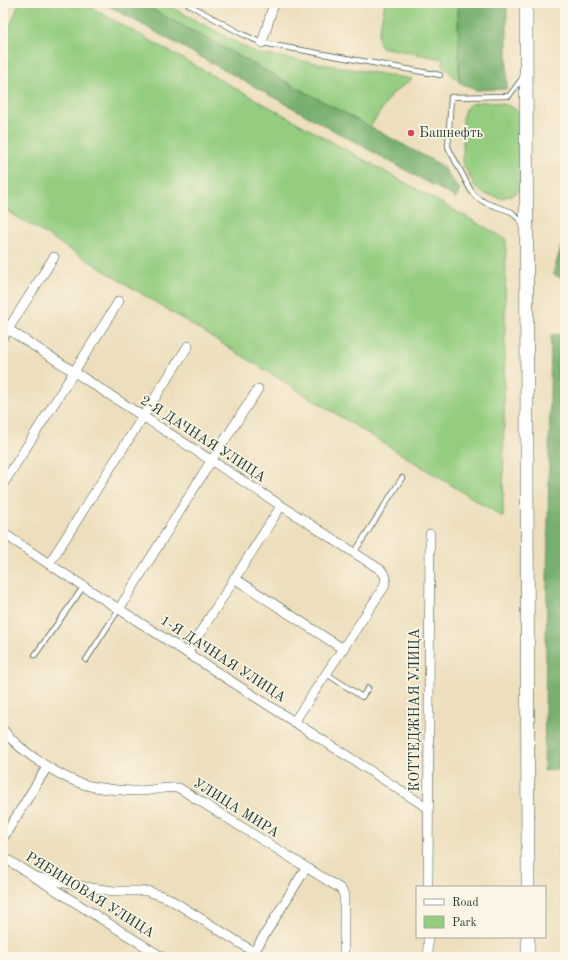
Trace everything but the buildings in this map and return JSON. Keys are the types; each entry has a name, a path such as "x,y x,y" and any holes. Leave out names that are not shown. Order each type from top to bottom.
{"main road":[{"path":"523,3 525,73"},
{"path":"526,3 528,886"},
{"path":"528,938 528,957"}],"street":[{"path":"262,43 274,3"},
{"path":"5,330 54,257"},
{"path":"3,484 119,301"},
{"name":"2-Я ДАЧНАЯ УЛИЦА","path":"5,330 74,372 381,570 386,577 384,587 344,650"},
{"path":"50,564 188,346"},
{"path":"119,609 211,461 258,389"},
{"path":"187,653 281,506"},
{"name":"1-Я ДАЧНАЯ УЛИЦА","path":"3,533 428,808"},
{"name":"КОТТЕДЖНАЯ УЛИЦА","path":"428,886 430,534"},
{"path":"234,578 344,650 294,722"},
{"name":"УЛИЦА МИРА","path":"3,730 30,756 77,782 90,786 140,791 171,787 179,788 341,889 344,895 344,957"},
{"path":"3,838 48,767"},
{"name":"РЯБИНОВАЯ УЛИЦА","path":"3,857 162,957"},
{"path":"34,877 114,891 147,891 157,893 168,898 254,952 306,868"},
{"path":"428,938 428,957"}],"lane":[{"path":"186,3 242,34 262,43 440,76"},
{"path":"525,73 509,96 451,97 448,147 470,189 476,197 486,203 512,212 526,229"},
{"path":"354,553 402,478"},
{"path":"35,654 84,586"},
{"path":"86,660 119,609"},
{"path":"327,674 362,696 368,688"}],"green space":[{"path":"19,3 83,3 506,239 503,517 3,208 3,45"},
{"path":"103,3 140,3 441,165 460,190 456,198"},
{"path":"140,3 164,3 256,53 412,79 392,94 370,127"},
{"path":"385,3 458,3 459,82 442,65 443,59 381,47 378,36"},
{"path":"458,3 507,3 507,89 475,90 459,82"},
{"path":"483,102 506,105 519,112 521,187 517,192 501,198 482,193 476,188 463,164 464,112 470,105"},
{"path":"565,234 565,280 553,274"},
{"path":"565,334 565,768 544,771 551,335"}],"place":[{"name":"Башнефть","path":"411,133"}]}
